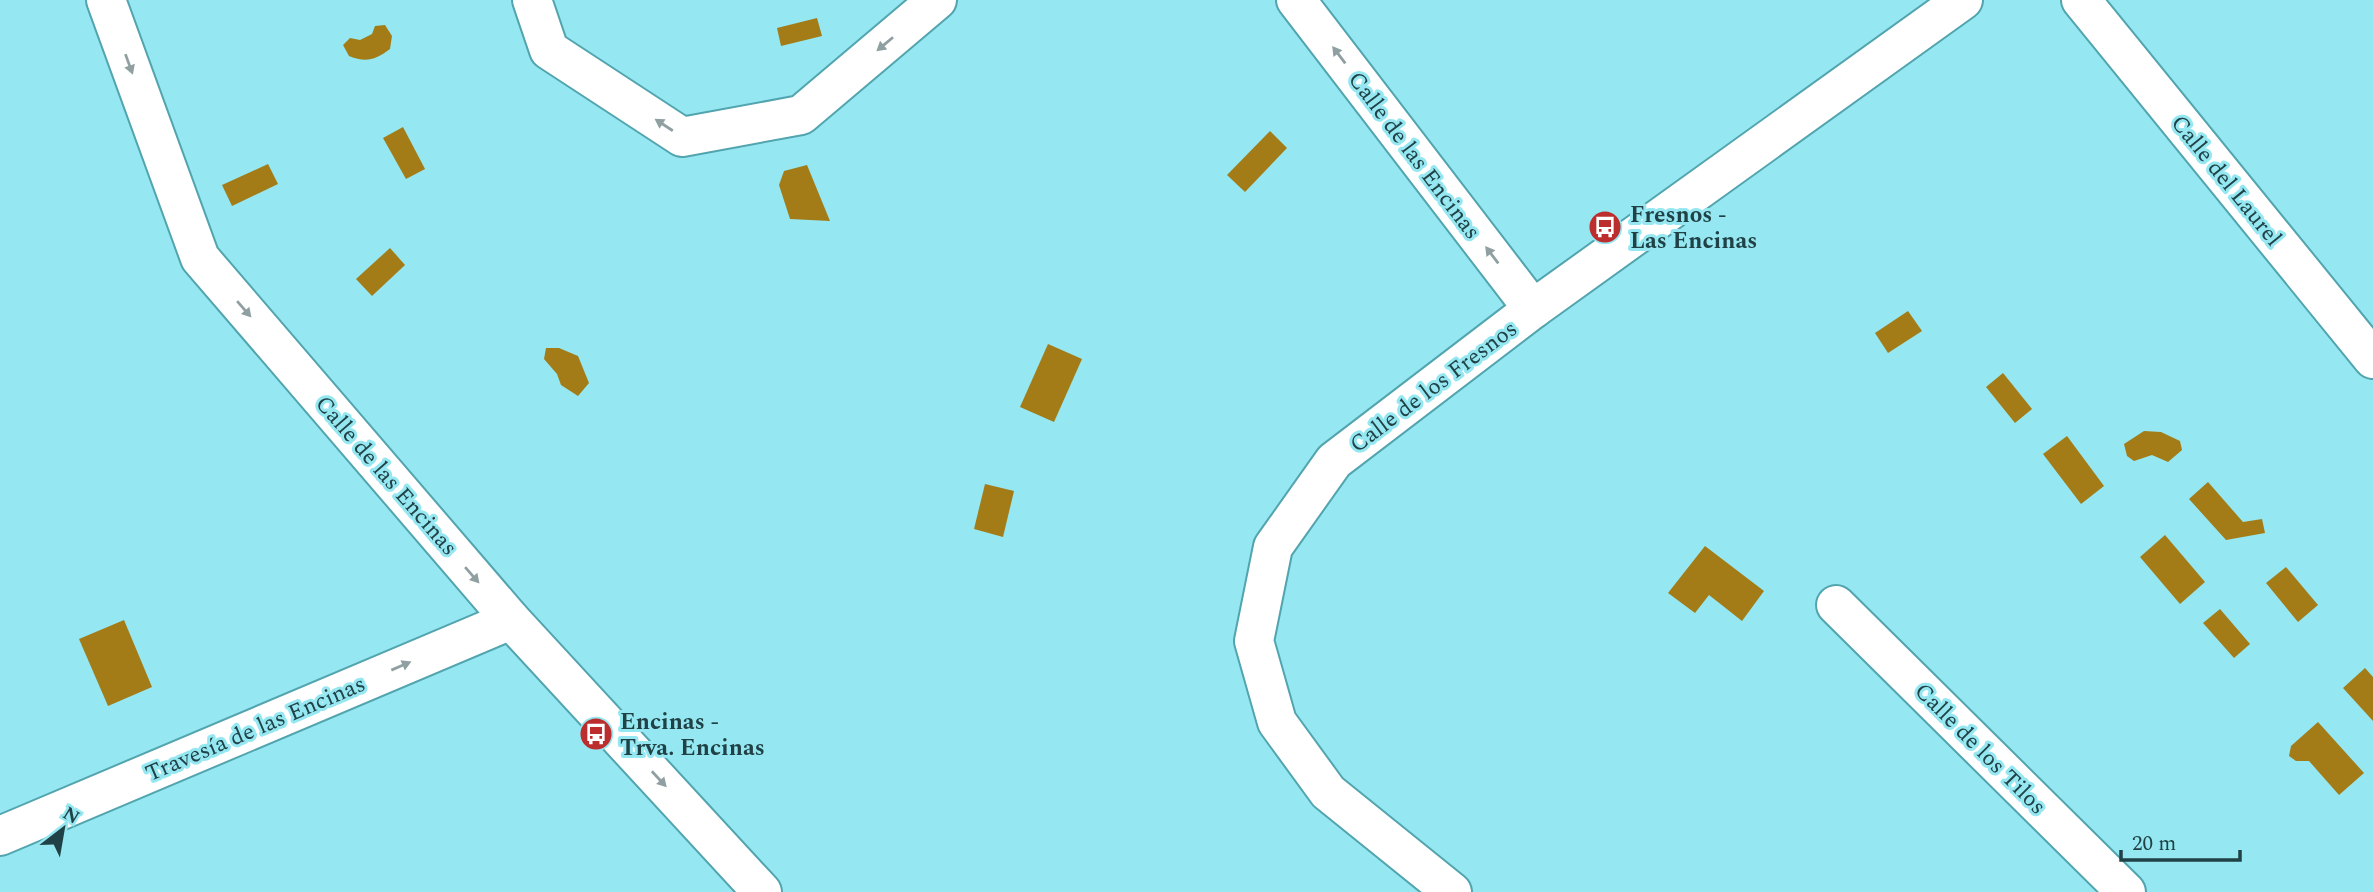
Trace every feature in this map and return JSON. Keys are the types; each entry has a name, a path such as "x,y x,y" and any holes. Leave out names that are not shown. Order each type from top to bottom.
{"street":[{"name":"Calle de las Encinas","path":"106,0 200,258 511,620 762,892"},
{"path":"532,0 549,50 682,136 801,115 937,0"},
{"name":"Calle de las Encinas","path":"1296,0 1533,310"},
{"name":"Calle de los Fresnos","path":"1452,892 1328,792 1277,722 1254,641 1273,547 1335,461 1533,310 1963,0"},
{"name":"Calle del Laurel","path":"2081,0 2373,359"},
{"name":"Calle de los Tilos","path":"1836,605 2126,892"},
{"name":"Travesía de las Encinas","path":"0,836 511,620"}],"shaded area":[{"path":"817,18 822,36 781,46 777,28"},
{"path":"385,25 392,36 390,49 370,59 349,56 343,45 350,38 360,40 372,34 375,26"},
{"path":"403,127 425,169 406,179 383,138"},
{"path":"1270,131 1287,148 1245,192 1227,175"},
{"path":"268,164 278,184 232,206 222,185"},
{"path":"807,165 830,221 790,219 779,185 784,171"},
{"path":"390,248 405,265 372,296 356,279"},
{"path":"1908,311 1922,331 1888,353 1875,333"},
{"path":"1048,344 1082,359 1054,422 1020,407"},
{"path":"546,348 559,348 578,356 589,383 578,396 561,385 557,374 544,359"},
{"path":"2003,373 2032,409 2015,423 1986,387"},
{"path":"2144,431 2161,432 2180,441 2182,450 2168,462 2152,455 2134,461 2127,456 2124,444"},
{"path":"2067,436 2104,486 2081,504 2043,454"},
{"path":"2208,482 2243,522 2262,519 2265,533 2226,540 2189,499"},
{"path":"985,484 1014,491 1003,537 974,529"},
{"path":"2165,535 2205,582 2180,604 2140,557"},
{"path":"1705,546 1764,591 1742,621 1709,595 1695,613 1668,593"},
{"path":"2286,567 2318,605 2298,622 2266,583"},
{"path":"2220,609 2250,644 2234,658 2203,623"},
{"path":"124,620 152,687 108,706 79,639"},
{"path":"2365,668 2373,677 2373,721 2343,688"},
{"path":"2318,722 2364,773 2339,795 2309,761 2296,761 2289,756 2291,746"}],"place":[{"name":"Fresnos - Las Encinas","path":"1605,227"},
{"name":"Encinas - Trva. Encinas","path":"596,734"}]}
